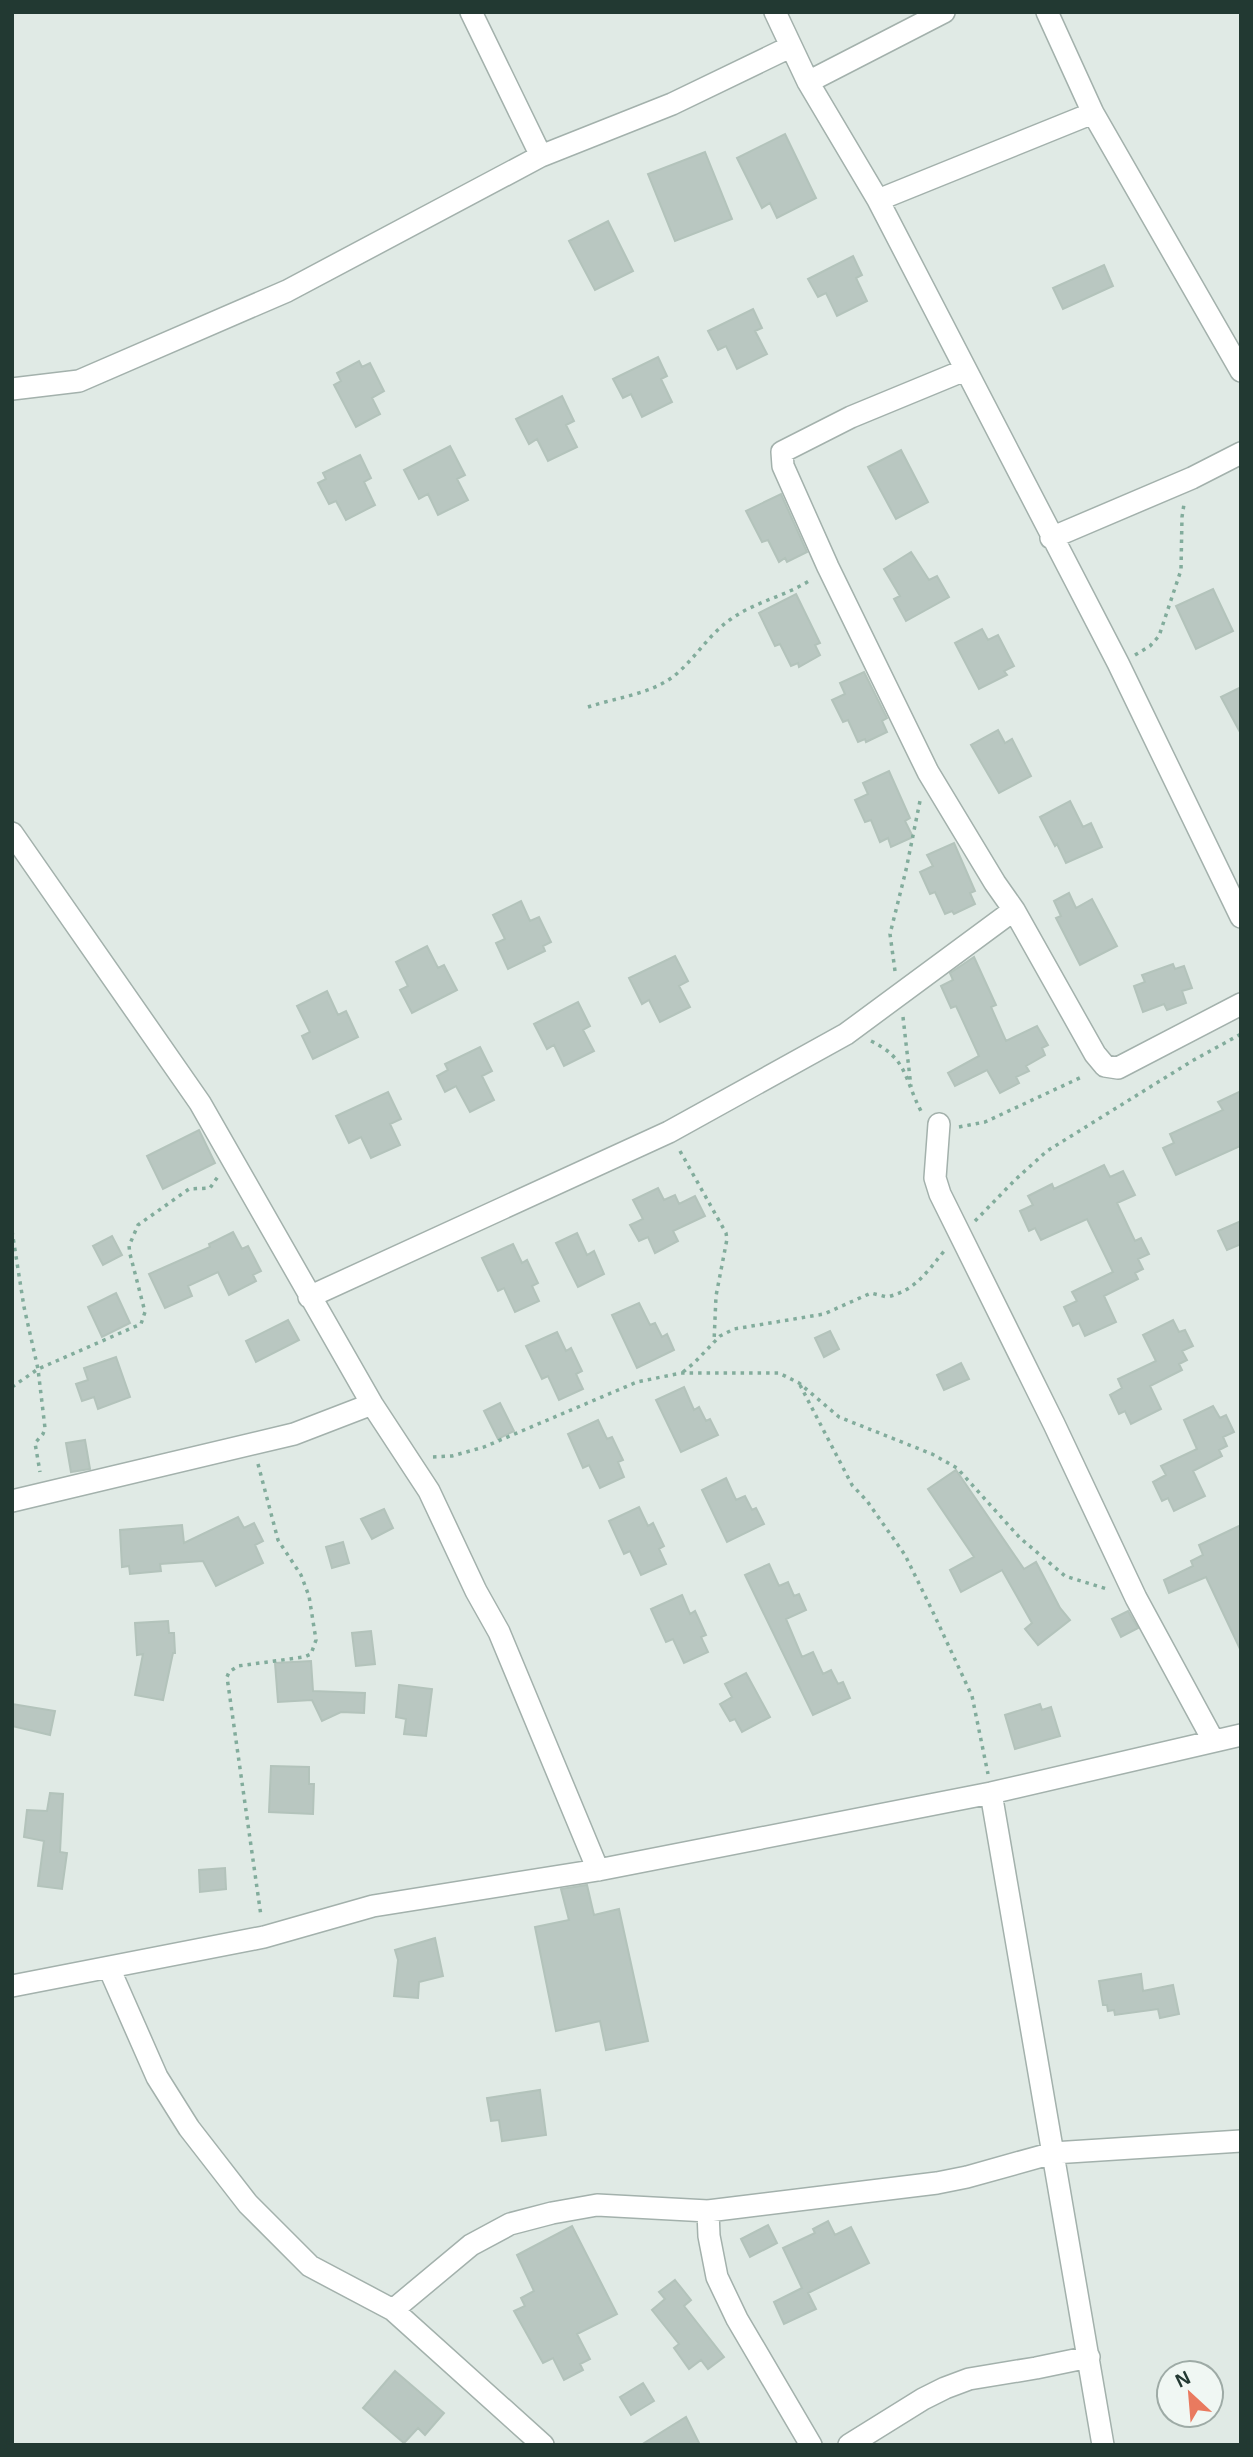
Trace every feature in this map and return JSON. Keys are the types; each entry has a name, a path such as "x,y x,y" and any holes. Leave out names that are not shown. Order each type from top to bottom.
{"street":[{"path":"471,12 541,156"},
{"path":"775,12 808,82 878,200 1051,538 1232,881 1241,917"},
{"path":"808,82 944,12"},
{"path":"1047,12 1093,113 1241,371"},
{"path":"12,389 79,381 287,291 541,156 672,104 790,47"},
{"path":"878,200 1093,113"},
{"path":"964,370 851,417 782,452 783,467 828,567 928,772 1014,910 1095,1054 1105,1066 1118,1068 1241,1004"},
{"path":"1051,538 1192,478 1241,453"},
{"path":"12,833 200,1103 372,1404 429,1491 476,1591 499,1632 598,1870"},
{"path":"309,1297 669,1132 846,1034 1014,910"},
{"path":"939,1124 935,1178 940,1195 1054,1424 1136,1598 1213,1740"},
{"path":"12,1501 294,1434 372,1404"},
{"path":"12,1986 264,1937 373,1906 598,1870 991,1793 1241,1735"},
{"path":"991,1793 1103,2445"},
{"path":"109,1968 158,2077 189,2127 248,2204 310,2266 393,2310 543,2445"},
{"path":"393,2310 471,2245 510,2224 552,2213 597,2205 708,2211 967,2178 1053,2153 1241,2141"},
{"path":"708,2211 709,2236 718,2277 737,2319 811,2445"},
{"path":"849,2445 934,2393 968,2379 1089,2357"}],"path":[{"path":"1118,663 1139,653 1159,636 1181,569 1182,517 1192,478"},
{"path":"588,707 674,676 717,629 731,619 750,607 800,587 828,567"},
{"path":"911,1087 890,934 928,772"},
{"path":"846,1034 867,1038 886,1048 901,1064 920,1110 932,1122 954,1128 985,1122 1105,1066"},
{"path":"681,1373 714,1342 734,1329 824,1314 871,1293 891,1297 919,1282 945,1250 1047,1151 1192,1061 1241,1034"},
{"path":"669,1132 726,1233 716,1296 714,1342"},
{"path":"12,1387 38,1369 141,1324 145,1312 130,1254 131,1236 138,1225 189,1189 210,1188 229,1154"},
{"path":"12,1231 24,1307 38,1369 45,1429 34,1446 45,1494"},
{"path":"401,1447 434,1457 453,1456 484,1447 626,1385 681,1373 779,1373 799,1382 839,1417 932,1454 957,1468 1020,1538 1065,1576 1136,1598"},
{"path":"799,1382 852,1485 867,1501 905,1555 946,1638 972,1696 991,1793"},
{"path":"253,1445 278,1540 301,1575 309,1596 316,1640 311,1654 304,1657 238,1666 229,1672 227,1677 264,1937"}],"building":[{"path":"785,134 816,198 777,218 770,203 762,208 737,158"},
{"path":"705,152 732,219 675,241 648,174"},
{"path":"608,221 633,271 595,290 569,241"},
{"path":"853,256 862,275 856,278 867,301 837,316 826,293 818,297 808,279"},
{"path":"1104,265 1113,286 1063,309 1053,288"},
{"path":"753,309 762,328 755,331 767,354 737,369 726,346 718,350 708,331"},
{"path":"658,357 667,376 661,379 672,402 642,417 631,394 623,398 613,379"},
{"path":"359,361 362,367 370,363 384,391 372,398 380,414 356,427 334,385 341,381 337,373"},
{"path":"562,396 574,421 566,425 577,447 548,461 537,439 529,444 516,419"},
{"path":"450,446 465,475 457,479 468,500 438,515 428,494 419,499 404,470"},
{"path":"901,450 928,502 896,519 868,467"},
{"path":"360,455 371,478 364,482 375,505 346,520 336,501 329,504 318,483 326,479 323,473"},
{"path":"781,494 807,552 787,562 785,558 779,562 768,540 762,542 746,511"},
{"path":"911,552 929,580 937,576 949,597 906,621 894,599 900,596 884,569"},
{"path":"1213,589 1233,631 1196,649 1176,606"},
{"path":"796,594 820,643 815,645 820,655 799,667 798,663 791,666 780,644 775,646 759,613"},
{"path":"982,629 988,640 998,635 1014,666 1004,671 1007,675 979,689 955,643"},
{"path":"864,672 887,718 882,721 887,732 866,742 865,739 858,742 848,720 843,722 832,700 845,694 840,683"},
{"path":"1241,687 1241,734 1221,697"},
{"path":"998,730 1005,743 1012,739 1031,776 999,793 971,745"},
{"path":"889,771 910,818 905,821 913,837 891,847 888,838 880,842 871,820 865,822 855,800 868,794 863,783"},
{"path":"1070,801 1083,827 1091,823 1102,847 1066,863 1040,817"},
{"path":"954,843 975,891 970,893 975,904 954,914 952,911 945,914 935,892 930,894 920,872 933,866 927,855"},
{"path":"1069,893 1076,908 1092,899 1117,946 1080,965 1056,918 1061,916 1054,901"},
{"path":"521,901 530,921 539,917 551,942 543,946 545,951 508,969 496,943 505,939 493,915"},
{"path":"427,946 438,968 444,965 457,990 412,1013 400,990 408,986 396,962"},
{"path":"675,956 688,981 679,986 690,1007 660,1022 649,1000 642,1004 629,978"},
{"path":"974,957 996,1005 991,1007 1006,1041 1037,1026 1048,1045 1042,1048 1045,1055 1026,1066 1029,1071 1016,1077 1019,1083 1000,1093 987,1070 955,1086 948,1073 979,1056 956,1006 951,1008 941,986 953,980 950,973"},
{"path":"1173,964 1175,969 1184,966 1192,988 1182,991 1186,1003 1167,1010 1164,1004 1143,1012 1134,986 1145,982 1142,975"},
{"path":"327,991 338,1015 346,1011 358,1037 313,1059 302,1036 310,1032 297,1006"},
{"path":"578,1002 590,1026 583,1030 594,1051 564,1066 554,1045 547,1049 534,1024"},
{"path":"480,1047 492,1071 482,1076 494,1100 470,1112 456,1086 445,1092 437,1076 448,1070 445,1064"},
{"path":"1241,1091 1241,1148 1240,1146 1176,1175 1163,1148 1174,1143 1170,1134 1223,1110 1218,1102"},
{"path":"388,1092 401,1119 390,1124 400,1145 371,1158 361,1137 349,1143 336,1116"},
{"path":"199,1130 215,1163 163,1189 147,1156"},
{"path":"1104,1165 1110,1177 1123,1171 1135,1195 1117,1203 1135,1241 1141,1238 1149,1254 1138,1259 1143,1269 1135,1273 1138,1279 1104,1296 1116,1322 1085,1336 1079,1323 1073,1326 1064,1307 1077,1301 1072,1292 1113,1272 1087,1219 1041,1240 1035,1228 1029,1231 1020,1211 1033,1205 1028,1196 1052,1184 1054,1189"},
{"path":"658,1188 664,1200 675,1195 679,1204 695,1196 705,1216 673,1231 678,1241 655,1253 648,1237 639,1241 630,1225 643,1219 633,1200"},
{"path":"1241,1221 1241,1244 1227,1250 1218,1231"},
{"path":"233,1232 242,1249 248,1246 261,1271 253,1275 256,1281 229,1295 218,1272 188,1286 192,1296 165,1308 149,1274 210,1247 209,1244"},
{"path":"577,1233 587,1255 594,1251 604,1274 578,1287 556,1243"},
{"path":"112,1236 122,1255 103,1265 93,1246"},
{"path":"513,1244 522,1263 527,1260 538,1283 532,1286 539,1301 515,1312 504,1288 498,1291 482,1258"},
{"path":"116,1293 130,1323 102,1337 88,1307"},
{"path":"639,1303 650,1325 655,1323 662,1337 667,1334 674,1350 637,1368 612,1315"},
{"path":"288,1320 299,1340 256,1362 246,1341"},
{"path":"1173,1320 1179,1332 1185,1330 1193,1346 1182,1351 1187,1360 1179,1364 1182,1370 1150,1386 1161,1409 1131,1424 1125,1411 1119,1414 1110,1395 1122,1388 1118,1379 1156,1361 1143,1335"},
{"path":"830,1331 839,1349 824,1357 815,1338"},
{"path":"557,1332 566,1351 571,1348 582,1371 576,1374 583,1389 559,1400 548,1376 542,1379 526,1346"},
{"path":"116,1357 130,1397 98,1409 94,1397 82,1401 76,1384 88,1380 84,1368"},
{"path":"961,1363 969,1379 944,1390 937,1375"},
{"path":"684,1387 694,1410 699,1407 706,1421 710,1419 718,1435 681,1452 656,1400"},
{"path":"500,1403 514,1431 498,1439 484,1411"},
{"path":"1213,1406 1220,1418 1226,1415 1234,1432 1223,1437 1227,1446 1219,1450 1222,1456 1193,1471 1205,1496 1174,1511 1168,1498 1162,1501 1153,1482 1166,1475 1161,1466 1197,1449 1184,1420"},
{"path":"598,1420 607,1439 612,1437 623,1460 618,1462 624,1477 600,1488 589,1465 583,1468 568,1434"},
{"path":"85,1440 90,1469 71,1472 66,1443"},
{"path":"956,1470 1024,1569 1036,1562 1060,1608 1070,1620 1038,1645 1025,1629 1032,1623 1002,1570 961,1592 950,1570 974,1557 928,1489"},
{"path":"726,1478 736,1500 745,1496 752,1510 756,1508 764,1524 727,1542 702,1490"},
{"path":"639,1507 648,1526 653,1523 664,1546 659,1549 666,1564 641,1575 630,1551 624,1554 609,1521"},
{"path":"384,1509 393,1528 372,1539 361,1519"},
{"path":"238,1517 244,1528 254,1523 263,1541 255,1545 263,1563 216,1586 203,1561 160,1564 161,1571 130,1574 129,1566 122,1567 120,1530 182,1525 184,1543"},
{"path":"1241,1525 1241,1651 1206,1577 1169,1593 1164,1580 1193,1566 1191,1561 1203,1555 1199,1545"},
{"path":"343,1542 349,1563 332,1568 326,1547"},
{"path":"769,1564 779,1586 788,1582 794,1596 799,1594 806,1610 786,1619 802,1657 813,1652 823,1674 831,1670 838,1684 843,1682 850,1698 813,1715 745,1575"},
{"path":"682,1595 690,1614 695,1611 706,1635 701,1637 708,1652 684,1663 673,1639 666,1642 651,1609"},
{"path":"1128,1611 1138,1628 1121,1637 1112,1619"},
{"path":"168,1621 169,1633 174,1633 175,1653 163,1700 135,1695 143,1654 137,1655 135,1623"},
{"path":"371,1631 375,1664 356,1666 352,1633"},
{"path":"311,1661 313,1691 365,1693 364,1713 341,1712 322,1721 312,1700 278,1702 275,1663"},
{"path":"746,1673 770,1717 742,1732 735,1719 730,1721 720,1704 732,1697 725,1684"},
{"path":"399,1685 432,1689 426,1736 404,1734 406,1719 396,1717"},
{"path":"12,1704 55,1711 50,1735 12,1726"},
{"path":"1040,1704 1042,1710 1051,1707 1060,1736 1015,1749 1005,1715"},
{"path":"271,1766 309,1767 309,1784 314,1784 313,1814 269,1812"},
{"path":"50,1793 63,1794 60,1852 67,1853 62,1889 38,1886 44,1841 24,1837 27,1810 47,1811"},
{"path":"225,1868 226,1889 200,1892 199,1870"},
{"path":"587,1885 594,1915 619,1909 648,2041 606,2050 600,2021 556,2031 535,1927 569,1920 561,1889"},
{"path":"435,1938 443,1976 419,1982 418,1998 394,1996 398,1960 395,1950"},
{"path":"1141,1974 1143,1991 1173,1985 1179,2014 1160,2018 1158,2009 1115,2015 1114,2010 1108,2011 1107,2005 1103,2005 1099,1981"},
{"path":"540,2090 546,2135 502,2141 499,2120 491,2121 487,2098"},
{"path":"828,2221 835,2235 851,2227 869,2263 808,2293 816,2309 784,2324 774,2302 802,2288 783,2248 815,2233 813,2229"},
{"path":"768,2225 777,2243 750,2257 741,2239"},
{"path":"572,2226 617,2314 577,2334 590,2359 580,2364 583,2370 564,2380 553,2358 543,2363 514,2311 525,2306 521,2298 534,2291 517,2255"},
{"path":"675,2280 691,2300 684,2306 724,2357 708,2369 701,2360 689,2369 674,2348 679,2344 652,2310 665,2299 659,2292"},
{"path":"395,2371 444,2413 425,2435 418,2428 404,2443 363,2408"},
{"path":"643,2383 654,2401 631,2415 620,2397"},
{"path":"686,2417 700,2445 641,2445"}]}
